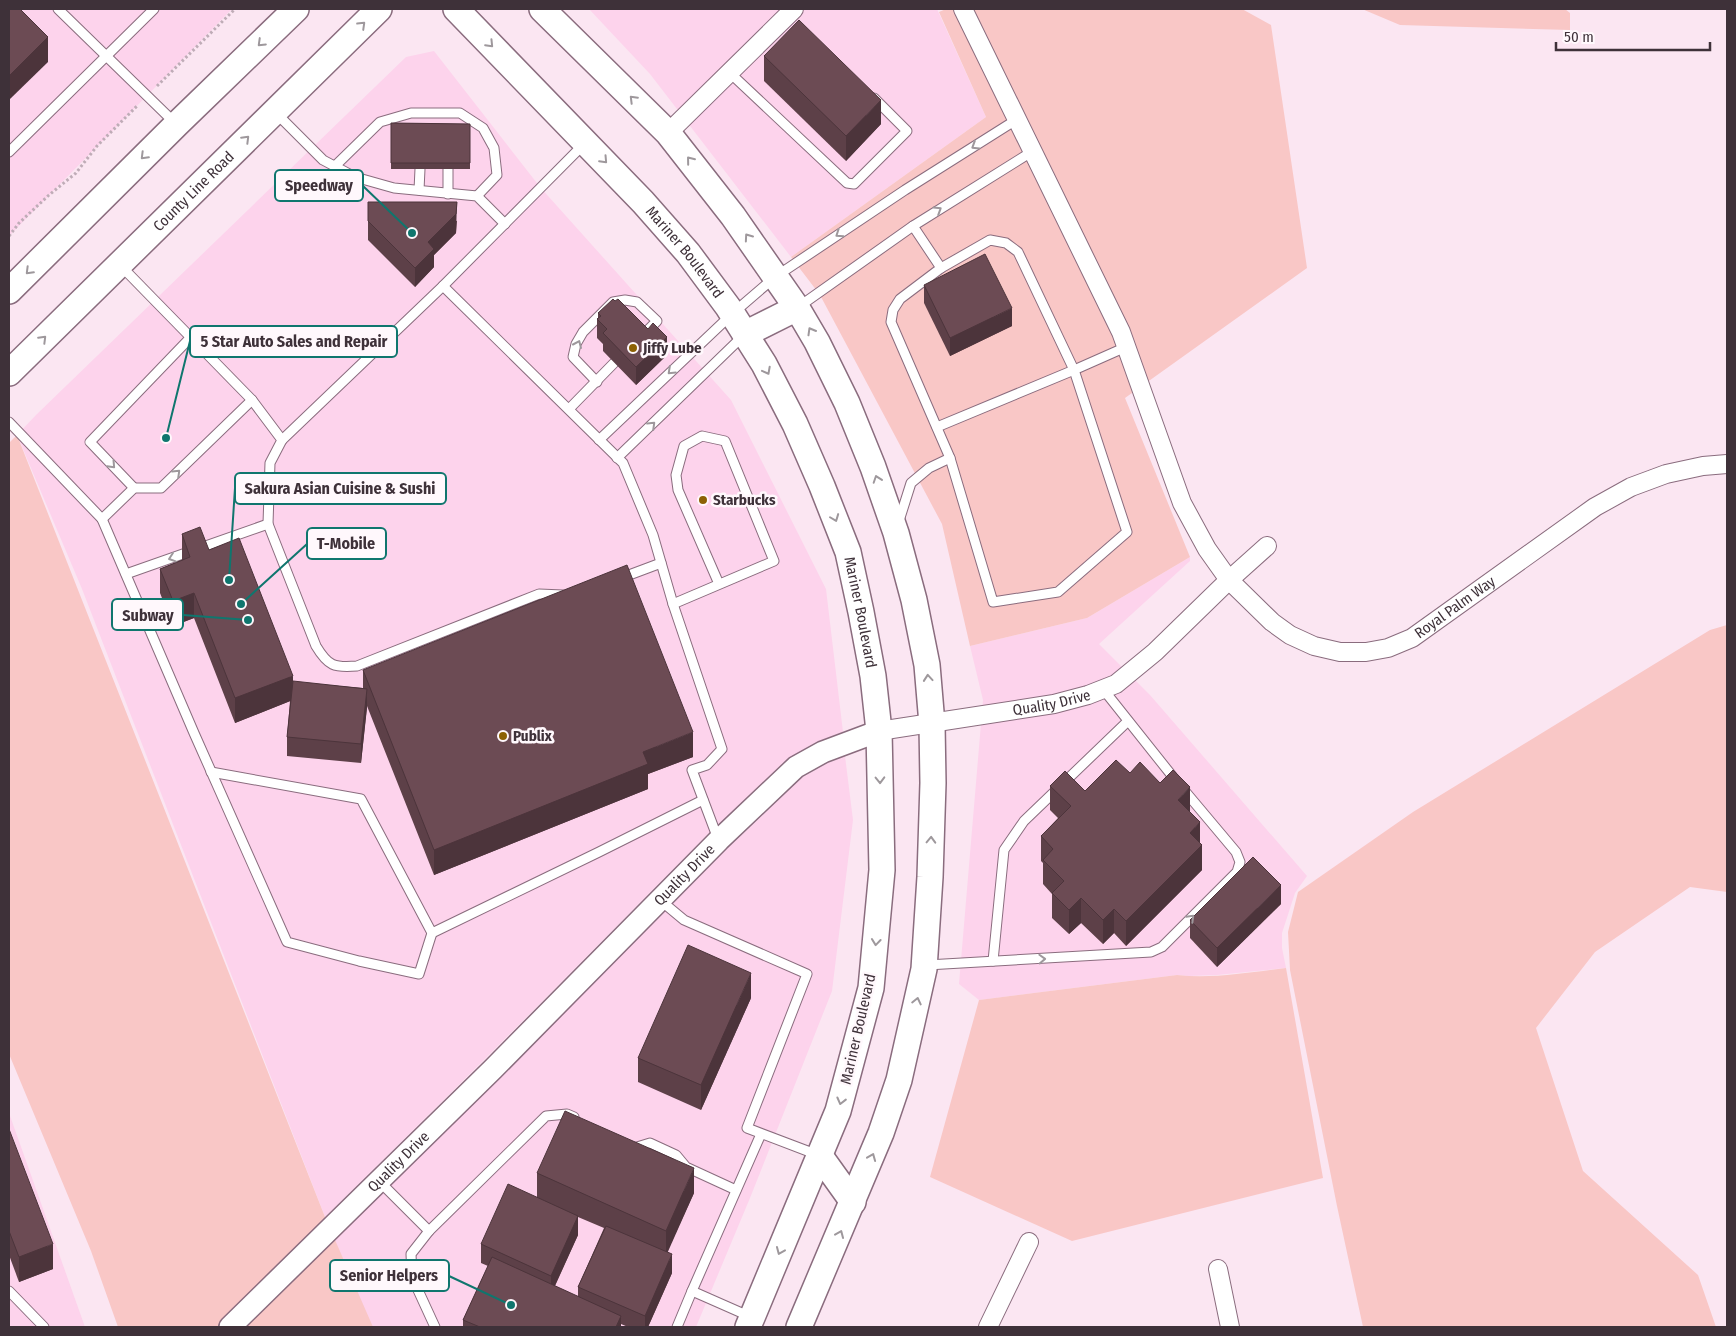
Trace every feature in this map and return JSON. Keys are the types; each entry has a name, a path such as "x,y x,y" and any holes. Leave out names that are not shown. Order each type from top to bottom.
{"main road":[{"path":"9,291 176,124 296,9"},
{"name":"County Line Road","path":"9,373 379,9"},
{"name":"Mariner Boulevard","path":"456,9 586,142 688,253 739,324 764,364 795,424 848,552 861,612 879,731 882,870 870,988 838,1111 750,1322"},
{"path":"542,9 668,133 733,216 797,308 817,342 847,404 873,467 896,533 914,600 927,665 932,724 933,792 924,965 899,1080 882,1133 799,1327"},
{"path":"739,324 797,308"},
{"path":"820,1156 853,1202"}],"street":[{"name":"Royal Palm Way","path":"963,9 1121,332 1182,503 1207,549 1229,580 1272,622 1290,636 1314,646 1340,652 1366,652 1388,648 1412,638 1595,506 1631,487 1666,474 1703,466 1727,464"},
{"path":"668,133 729,72 792,15"},
{"path":"1229,580 1267,546"},
{"name":"Quality Drive","path":"230,1327 379,1181 719,840 796,767 822,752 879,731 1054,704 1116,684 1155,652 1229,580"},
{"path":"988,1327 1029,1242"},
{"path":"1218,1269 1230,1327"}],"lane":[{"path":"58,9 176,124"},
{"path":"9,152 154,9"},
{"path":"729,72 847,183 854,184 907,130 865,90"},
{"path":"274,111 323,160 335,166 363,179 394,188 477,196 505,224"},
{"path":"335,166 380,122 411,113 421,117 449,117 460,112 483,128 494,148 497,175 477,196"},
{"path":"617,458 739,324 775,277 905,190 1016,120"},
{"path":"574,595 539,594 371,662 340,668 324,660 316,646 268,524 270,463 282,440 443,286 586,142"},
{"path":"797,308 913,226 1033,151"},
{"path":"418,190 420,169"},
{"path":"448,170 448,194"},
{"path":"913,226 941,268"},
{"path":"990,240 1006,243 1018,252 1074,370 1127,532 1058,592 993,602 950,458 892,322 893,310 900,299 941,268 990,240"},
{"path":"119,264 252,400 282,440"},
{"path":"443,286 623,463 653,535 673,604 722,749 708,765 692,770 719,840"},
{"path":"597,382 573,357 576,344 583,332 613,302 626,300 637,302 657,321 639,339"},
{"path":"599,440 739,324"},
{"path":"134,488 90,442 190,338"},
{"path":"937,427 1126,347"},
{"path":"569,409 614,363"},
{"path":"102,519 134,488 161,488 252,400"},
{"path":"9,422 102,519 211,772 287,942 359,961 419,974 432,932 361,799 211,772"},
{"path":"673,604 774,561 725,440 702,436 684,446 676,475 678,490 718,584"},
{"path":"896,533 911,483 929,468 950,458"},
{"path":"126,574 268,524"},
{"path":"608,582 661,563"},
{"path":"924,965 993,960 1076,958 1151,952 1162,947 1237,872 1240,862 1236,852 1103,689"},
{"path":"993,960 1004,850 1024,821 1128,720"},
{"path":"432,932 703,800"},
{"path":"660,900 684,920 807,974 747,1128 820,1156"},
{"path":"435,1327 412,1277 411,1254 429,1231 546,1116 567,1114 584,1122"},
{"path":"677,1327 761,1134"},
{"path":"645,1158 633,1145 650,1143 676,1155 682,1167 736,1190"},
{"path":"379,1181 429,1231"},
{"path":"9,1291 44,1327"},
{"path":"692,1291 750,1322"}],"path":[{"path":"9,236 19,223 76,174 97,146 235,9"}],"shaded area":[{"path":"9,9 232,9 9,236"},
{"path":"589,9 937,9 986,117 791,257 650,74"},
{"path":"946,9 1242,9 1271,25 1307,268 1125,398 1190,557 1087,618 970,646 942,524 820,295 791,257 986,117 939,12"},
{"path":"1362,9 1565,9 1570,13 1570,30 1400,25"},
{"path":"434,51 540,187 731,400 826,589 843,732 816,742 787,759 710,832 325,1217 82,589 17,435 406,57"},
{"path":"17,435 325,1217 373,1327 118,1327 91,1251 9,1054 9,443"},
{"path":"1190,557 1190,561 1099,644 1150,695 1307,876 1295,893 1282,933 1282,948 1286,968 1217,975 1177,975 979,1000 959,984 983,700 970,646 1087,618"},
{"path":"1727,625 1727,892 1690,887 1595,952 1536,1028 1583,1171 1698,1275 1716,1327 1363,1327 1290,970 1288,932 1298,892 1413,812 1710,630"},
{"path":"845,756 853,820 832,991 750,1198 696,1327 369,1327 334,1241 501,1077 727,849 803,777"},
{"path":"1286,968 1323,1178 1072,1241 930,1177 979,1000 1177,975 1218,976"},
{"path":"9,1113 85,1327 9,1327"}],"building":[{"path":"9,9 20,9 48,37 9,76"},
{"path":"799,20 881,100 846,136 764,56"},
{"path":"391,123 470,124 470,163 391,163"},
{"path":"368,202 457,202 456,214 428,242 434,249 415,268 368,221"},
{"path":"985,254 1012,308 950,338 924,285"},
{"path":"613,299 615,301 618,299 648,329 653,323 667,337 636,367 603,333 607,329 597,319 601,316 598,313"},
{"path":"200,527 209,550 239,538 293,676 235,698 194,593 173,601 160,569 190,557 182,534"},
{"name":"Publix","path":"627,565 693,732 643,752 648,764 434,850 363,670"},
{"path":"293,681 367,689 361,744 287,737"},
{"path":"1116,760 1130,773 1140,762 1160,783 1173,770 1190,787 1178,800 1200,822 1190,833 1202,845 1126,921 1114,909 1103,920 1081,898 1069,910 1052,893 1064,881 1043,860 1053,849 1041,836 1071,806 1050,786 1065,771 1085,791"},
{"path":"1253,857 1281,885 1217,948 1190,920"},
{"path":"688,945 751,973 701,1085 638,1058"},
{"path":"565,1111 694,1168 666,1231 537,1173"},
{"path":"9,1129 53,1244 19,1257 9,1231"},
{"path":"508,1184 578,1216 551,1276 481,1244"},
{"path":"606,1226 672,1254 645,1316 578,1287"},
{"path":"492,1257 621,1316 616,1327 480,1327 463,1320"}],"place":[{"name":"Speedway","path":"412,233"},
{"name":"Jiffy Lube","path":"633,348"},
{"name":"5 Star Auto Sales and Repair","path":"166,438"},
{"name":"Starbucks","path":"703,500"},
{"name":"Sakura Asian Cuisine & Sushi","path":"229,580"},
{"name":"T-Mobile","path":"241,604"},
{"name":"Subway","path":"248,620"},
{"name":"Publix","path":"503,736"},
{"name":"Senior Helpers","path":"511,1305"}]}
